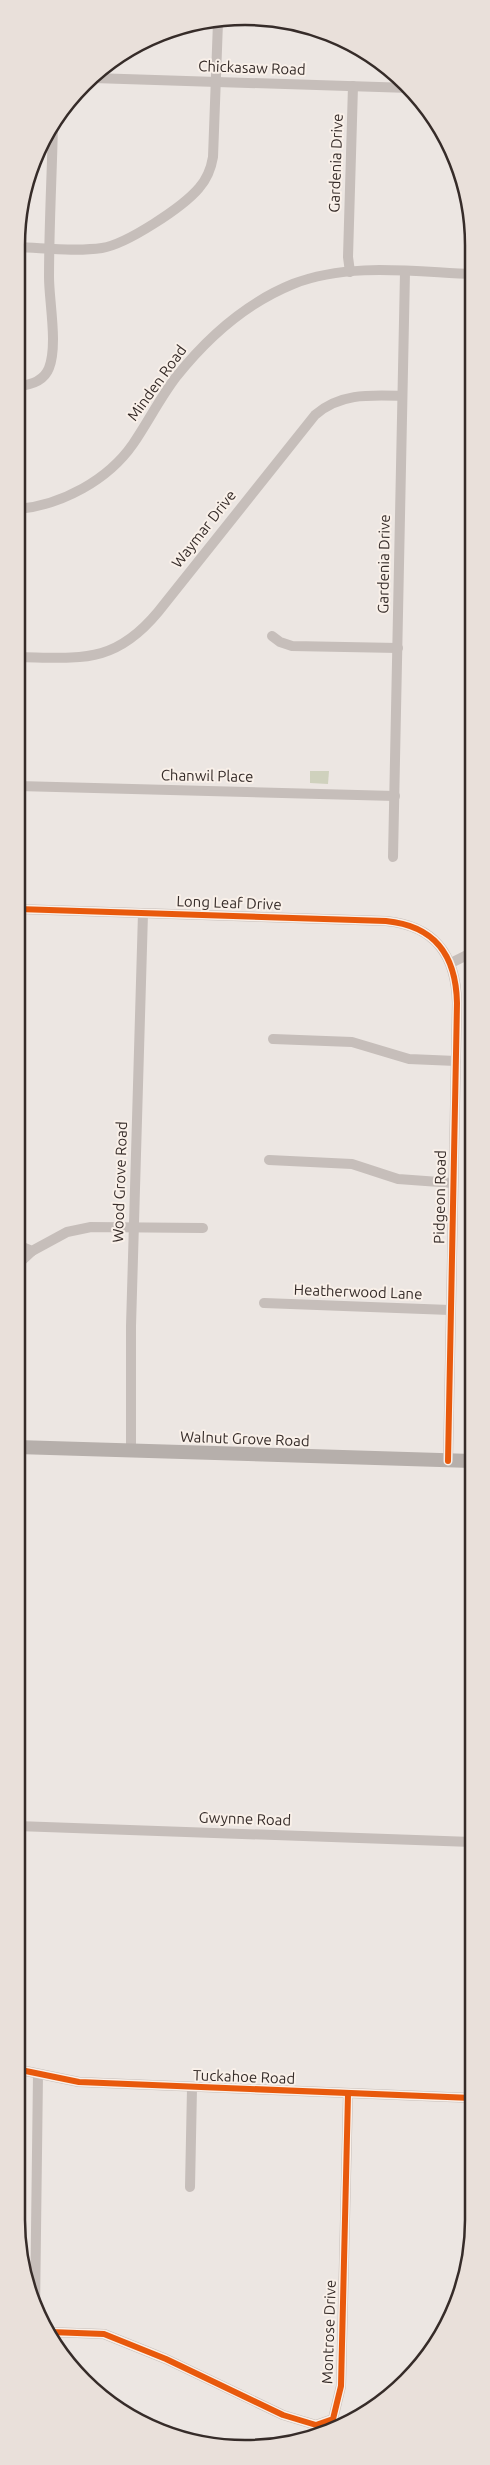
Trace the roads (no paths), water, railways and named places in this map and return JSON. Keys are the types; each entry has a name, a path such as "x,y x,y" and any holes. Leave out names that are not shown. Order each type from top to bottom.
{"main road":[{"name":"Walnut Grove Road","path":"25,1448 465,1461"}],"street":[{"path":"25,247 96,249 123,242 186,200 205,181 213,157 218,27"},
{"name":"Chickasaw Road","path":"102,78 399,88"},
{"name":"Gardenia Drive","path":"350,272 348,249 353,86"},
{"path":"25,385 30,385 44,376 50,364 52,352 49,248 53,138"},
{"name":"Minden Road","path":"25,507 61,499 81,489 105,472 132,445 164,394 186,365 241,313 272,294 315,277 350,272 465,274"},
{"name":"Gardenia Drive","path":"393,856 405,272"},
{"name":"Waymar Drive","path":"25,657 77,658 94,656 114,649 135,637 158,612 315,415 329,404 349,397 402,396"},
{"path":"272,636 292,646 398,648"},
{"name":"Chanwil Place","path":"25,786 395,796"},
{"name":"Long Leaf Drive","path":"25,910 392,922 414,927 434,940"},
{"name":"Wood Grove Road","path":"131,1451 131,1326 143,913"},
{"name":"Pidgeon Road","path":"434,940 451,963 456,985 448,1460"},
{"path":"451,963 465,956"},
{"path":"273,1039 352,1042 409,1059 456,1061"},
{"path":"269,1160 352,1164 398,1179 453,1182"},
{"path":"25,1258 56,1237 80,1229 103,1226 203,1228"},
{"path":"25,1249 32,1252"},
{"name":"Heatherwood Lane","path":"264,1303 450,1310"},
{"name":"Gwynne Road","path":"25,1826 465,1842"},
{"name":"Tuckahoe Road","path":"25,2071 79,2082 465,2098"},
{"path":"35,2286 38,2074"},
{"path":"190,2187 192,2088"},
{"name":"Montrose Drive","path":"55,2332 104,2334 166,2359 283,2415 316,2425 333,2419 341,2386 348,2094"}]}
